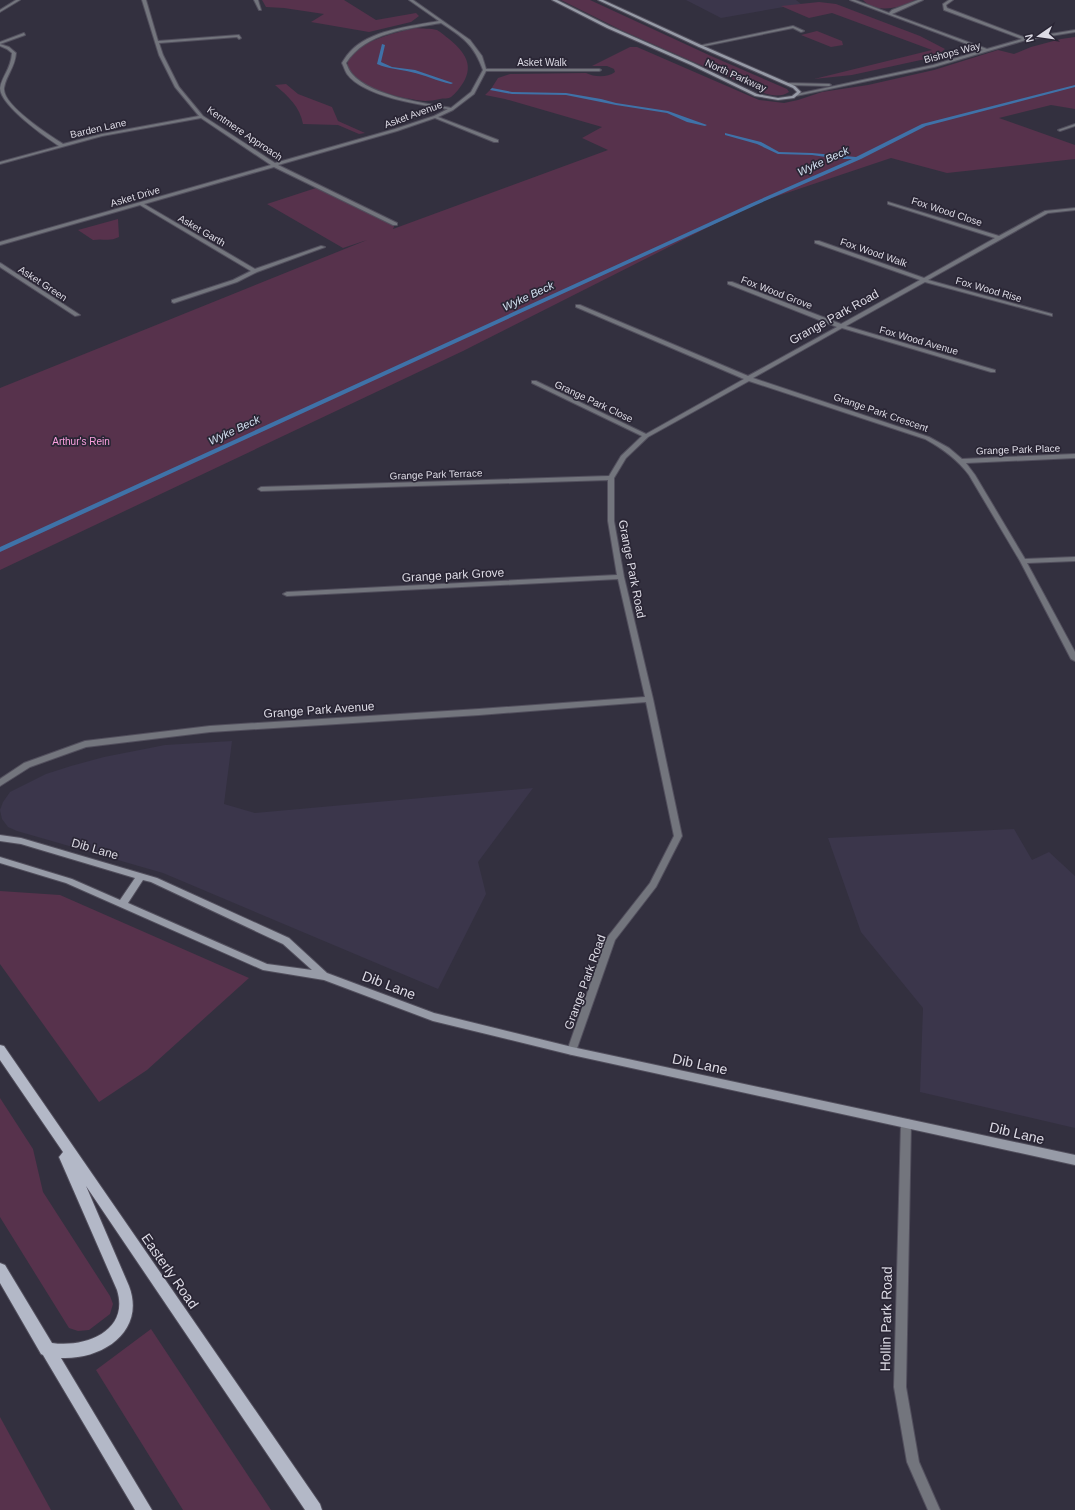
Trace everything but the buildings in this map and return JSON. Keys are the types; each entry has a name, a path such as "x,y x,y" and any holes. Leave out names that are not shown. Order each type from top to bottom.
{"main road":[{"name":"Easterly Road","path":"0,1050 55,1133 314,1510"},
{"path":"46,1349 67,1351 106,1340 115,1334 123,1324 128,1307 124,1289 55,1133"},
{"path":"0,1270 46,1349 144,1510"}],"street":[{"path":"0,11 18,0"},
{"name":"Kentmere Approach","path":"144,0 161,55 177,87 202,117 276,166 395,224"},
{"path":"256,0 260,9"},
{"path":"411,0 470,41 480,56 485,70"},
{"name":"North Parkway","path":"554,0 608,27 692,64 756,95 778,99 798,95 798,89 788,84 700,46 600,0"},
{"name":"Bishops Way","path":"852,0 987,50"},
{"path":"890,14 893,11 922,0"},
{"path":"951,0 944,5 945,9 1026,39"},
{"path":"441,22 401,30 373,38 352,50 344,63 345,70 350,78 378,92 406,100 452,109"},
{"path":"700,46 793,27 802,31"},
{"path":"987,50 1026,39 1075,31"},
{"path":"0,44 24,34"},
{"path":"158,42 238,36 239,38"},
{"path":"0,44 14,53 13,64 1,86 2,93 6,100 41,132 62,146"},
{"name":"Bishops Way","path":"798,95 934,66 987,50"},
{"name":"Asket Walk","path":"485,70 599,70"},
{"name":"Asket Avenue","path":"276,166 435,117 452,109 473,93 485,70"},
{"name":"Bishops Way","path":"788,84 844,85"},
{"name":"Barden Lane","path":"0,163 102,135 202,117"},
{"path":"435,117 496,141"},
{"path":"1060,130 1075,125"},
{"name":"Asket Drive","path":"0,244 276,166"},
{"name":"Fox Wood Close","path":"890,202 999,238"},
{"name":"Asket Garth","path":"141,204 255,271"},
{"name":"Grange Park Road","path":"572,1051 610,939 653,884 678,836 621,577 611,521 610,478 623,457 646,436 840,326 1047,212 1075,209"},
{"name":"Fox Wood Walk","path":"817,242 924,280"},
{"path":"174,301 235,281 255,271 323,247"},
{"name":"Asket Green","path":"0,265 77,315"},
{"name":"Fox Wood Rise","path":"924,280 1050,315"},
{"name":"Fox Wood Grove","path":"730,283 840,326"},
{"name":"Grange Park Crescent","path":"578,306 747,378 927,438 947,449 962,461 1023,561 1075,659"},
{"name":"Fox Wood Avenue","path":"840,326 993,371"},
{"name":"Grange Park Close","path":"534,382 646,436"},
{"name":"Grange Park Place","path":"962,461 1075,456"},
{"name":"Grange Park Terrace","path":"261,489 610,478"},
{"path":"1023,561 1075,559"},
{"name":"Grange park Grove","path":"287,594 621,577"},
{"name":"Grange Park Avenue","path":"0,783 27,765 85,744 210,729 479,712 649,699"},
{"name":"Dib Lane","path":"0,838 21,841 154,880 286,941 325,976"},
{"name":"Dib Lane","path":"0,860 69,881 266,967 325,976 433,1017 572,1051 1075,1160"},
{"path":"122,904 141,876"},
{"name":"Hollin Park Road","path":"906,1123 900,1386 913,1462 934,1510"}],"shaded area":[{"path":"686,0 796,0 801,4 721,18"},
{"path":"232,741 224,804 255,813 533,788 478,862 486,894 438,989 163,873 17,831 8,827 2,819 0,810 3,802 10,792 46,774 104,757 165,745"},
{"path":"1014,829 1032,860 1049,852 1075,876 1075,1128 920,1092 923,1008 861,932 828,838"}],"green space":[{"path":"262,0 344,0 376,20 416,13 419,16 411,22 369,32 311,22 324,14 266,7"},
{"path":"561,0 590,0 711,56 787,89 789,92 777,96 764,93 621,30"},
{"path":"863,0 915,0 896,7 881,8 874,7"},
{"path":"819,2 836,4 920,36 945,49 938,55 930,58 852,75 814,79 932,50 832,13 809,18 781,6"},
{"path":"416,28 439,31 456,45 465,57 468,69 467,76 458,90 450,98 425,101 395,96 364,83 356,78 350,71 348,62 352,54 360,47 385,36"},
{"path":"817,31 842,41 843,45 831,47 801,35"},
{"name":"Arthur's Rein","path":"1075,37 1075,109 1051,105 999,118 1075,145 1075,159 947,173 891,158 754,204 463,351 0,570 0,388 367,240 343,248 267,204 319,187 395,224 393,229 608,150 582,138 602,127 505,99 485,95 498,78 510,74 586,73 604,76 615,72 614,69 607,66 592,66 630,47 637,47 759,100 784,103 822,92 868,85 934,70 998,50 1014,54 1031,47"},
{"path":"286,84 298,94 332,107 338,121 365,133 359,134 338,125 303,124 296,107 275,85"},
{"path":"118,219 119,237 109,240 93,240 78,230"},
{"path":"0,891 60,895 249,978 147,1070 99,1102 0,964"},
{"path":"0,1098 33,1149 43,1192 110,1296 113,1304 110,1314 89,1330 78,1331 69,1328 0,1217"},
{"path":"151,1329 271,1510 183,1510 96,1370"},
{"path":"0,1417 51,1510 0,1510"}],"waterway":[{"path":"383,45 379,63 391,68 413,71 437,80 451,83"},
{"name":"Wyke Beck","path":"0,550 754,204 859,158 924,125 1075,86"},
{"path":"492,89 512,93 566,94 668,112 689,121 705,125"},
{"path":"727,134 759,143 778,153 812,154 840,158 854,158"}]}
